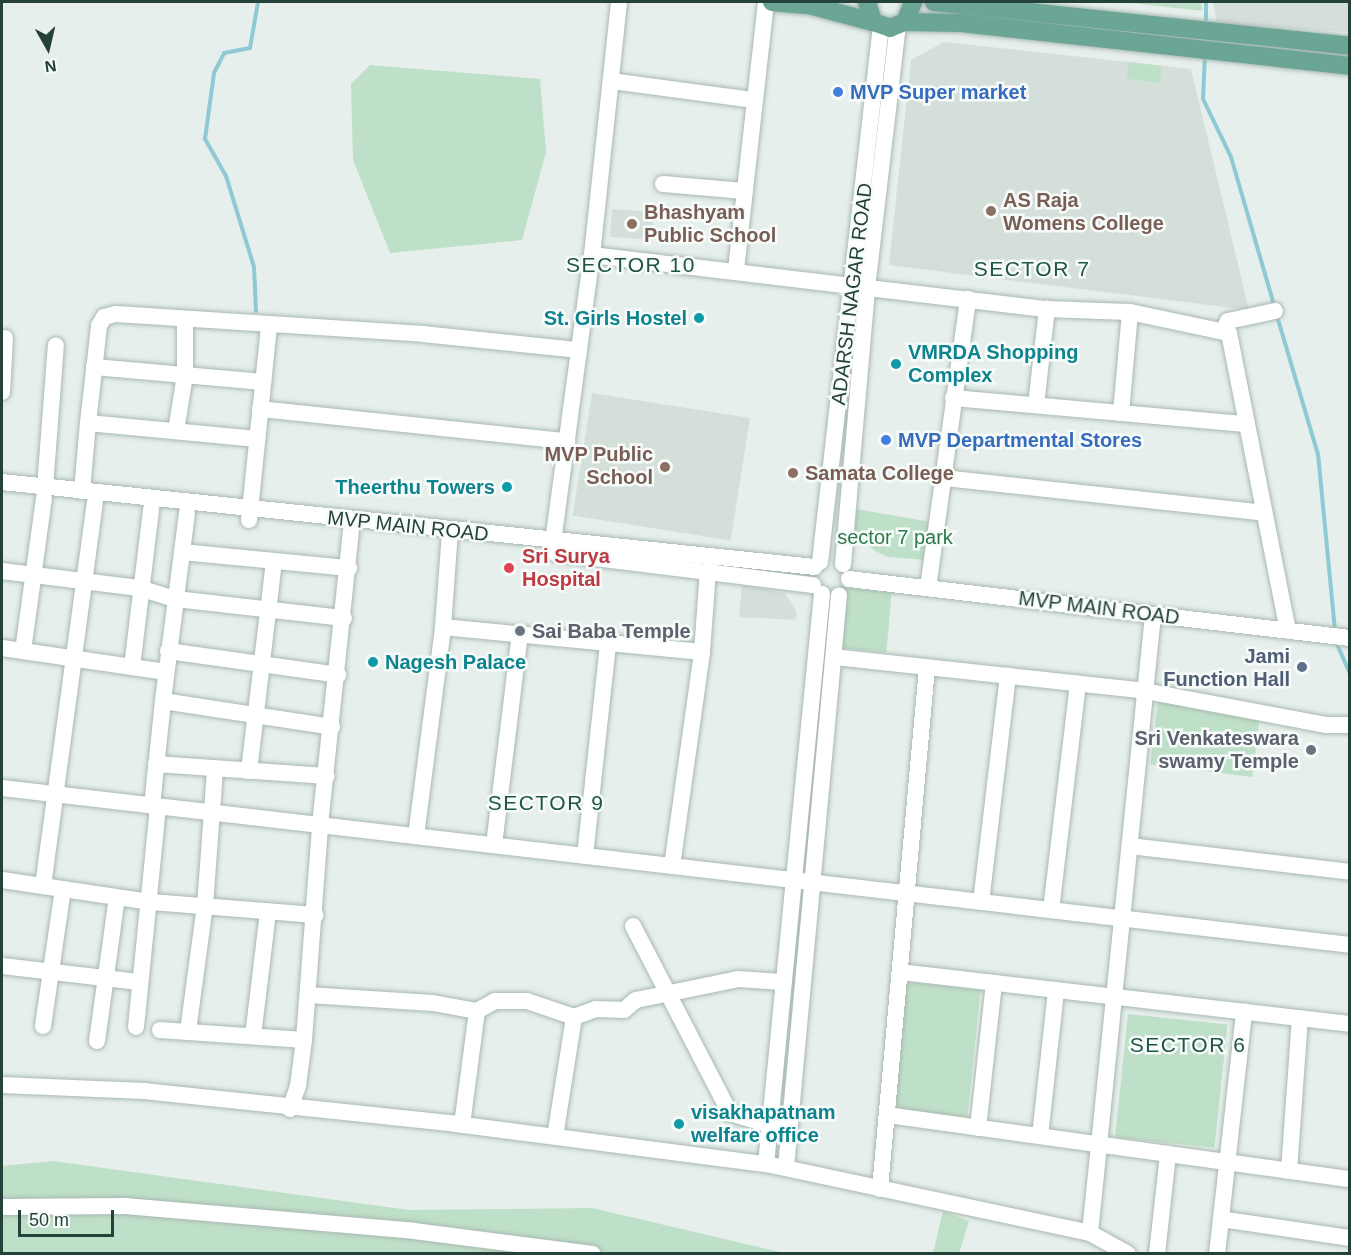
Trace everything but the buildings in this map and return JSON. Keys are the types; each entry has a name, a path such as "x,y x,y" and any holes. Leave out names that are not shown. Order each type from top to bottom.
{"main road":[{"path":"772,2 882,19 1109,31 1183,29 1350,46"},
{"path":"882,19 913,2"},
{"path":"934,2 1109,31 1187,49 1350,66"},
{"path":"1262,57 1263,38"}],"street":[{"path":"553,542 592,255 619,2"},
{"path":"736,270 766,2"},
{"path":"786,1167 839,594 846,571 859,287 882,19"},
{"path":"611,81 754,100"},
{"path":"663,184 745,191"},
{"path":"592,255 736,270 1047,309 1130,312 1223,331 1233,343 1246,424 1288,630"},
{"name":"ADARSH NAGAR ROAD","path":"766,1164 766,1125 793,880 818,564 859,287"},
{"path":"928,588 968,299"},
{"path":"1036,405 1047,309"},
{"path":"1121,413 1130,312"},
{"path":"1223,331 1228,321 1275,312"},
{"path":"82,491 99,327 104,317 116,314 269,327 423,334 579,350"},
{"path":"176,431 184,375 186,320"},
{"path":"249,515 269,327"},
{"path":"2,392 5,338"},
{"path":"23,651 44,492 57,345"},
{"path":"94,367 263,382"},
{"path":"953,398 1246,424"},
{"path":"260,409 567,441"},
{"path":"88,423 257,439"},
{"path":"944,478 1264,513"},
{"name":"MVP MAIN ROAD","path":"2,482 44,492 82,491 249,515 450,536 553,542 818,564 830,559 846,571 928,588 1350,638"},
{"path":"2,493 44,492 95,503 187,513 249,515 351,531 450,536 708,570 839,594"},
{"path":"43,886 95,503"},
{"path":"132,667 139,588 151,509"},
{"path":"136,1027 139,982 151,902 156,764 168,651 187,513"},
{"path":"290,1109 298,1086 304,1040 320,825 338,675 351,531"},
{"path":"416,836 444,627 450,536"},
{"path":"182,552 349,568"},
{"path":"249,771 270,608 273,561"},
{"path":"672,866 702,652 708,570"},
{"path":"2,572 139,588 176,599 344,618"},
{"path":"1090,1233 1153,615"},
{"path":"444,627 702,652"},
{"path":"494,846 520,634"},
{"path":"585,856 608,643"},
{"path":"2,648 166,672"},
{"path":"168,651 338,675"},
{"path":"834,657 1146,691 1327,725 1350,725"},
{"path":"880,1189 927,668"},
{"path":"981,902 1008,676"},
{"path":"1051,910 1078,684"},
{"path":"163,701 332,727"},
{"path":"156,764 327,776"},
{"path":"188,1031 205,906 215,768"},
{"path":"2,788 1350,945"},
{"path":"1130,846 1350,873"},
{"path":"2,880 151,902 315,915"},
{"path":"43,1026 63,889"},
{"path":"97,1041 103,977 117,897"},
{"path":"253,1036 268,912"},
{"path":"633,926 730,1113 789,1130"},
{"path":"2,966 139,982"},
{"path":"901,972 1350,1024"},
{"path":"308,995 433,1003 477,1011 495,1001 527,1001 574,1017 596,1009 624,1010 636,1000 738,979 782,982"},
{"path":"978,1128 994,983"},
{"path":"1040,1136 1056,990"},
{"path":"462,1125 477,1011"},
{"path":"1217,1254 1244,1012"},
{"path":"555,1137 574,1017"},
{"path":"1289,1171 1300,1018"},
{"path":"160,1030 304,1040"},
{"path":"2,1085 144,1091 290,1109 462,1125 786,1167 1090,1233 1128,1254"},
{"path":"887,1115 1350,1179"},
{"path":"1157,1254 1168,1154"},
{"path":"2,1207 125,1206 414,1231 593,1254"},
{"path":"1221,1219 1350,1238"}],"shaded area":[{"path":"1213,2 1349,2 1349,32 1217,24"},
{"path":"944,42 1191,69 1249,310 889,265 911,60"},
{"name":"Bhashyam Public School","path":"612,209 654,212 652,240 610,237"},
{"name":"MVP Public School","path":"592,393 750,418 731,541 573,515"},
{"path":"742,585 785,593 797,613 795,620 739,617"}],"green space":[{"path":"1122,2 1201,2 1202,11"},
{"path":"1129,62 1162,66 1160,83 1127,79"},
{"path":"370,65 540,79 546,152 522,240 390,253 353,160 351,84"},
{"name":"sector 7 park","path":"856,509 931,522 926,560 888,557 875,551 855,535"},
{"path":"840,586 892,591 886,652 835,648"},
{"path":"1158,701 1260,714 1252,777 1150,765"},
{"path":"907,982 981,990 967,1122 893,1114"},
{"path":"1128,1014 1227,1024 1214,1148 1115,1137"},
{"path":"53,1161 409,1210 592,1208 784,1253 2,1253 2,1166"},
{"path":"943,1211 969,1221 959,1253 933,1253"}],"waterway":[{"path":"256,311 254,267 226,176 205,139 214,73 224,53 250,48 258,2"},
{"path":"1206,2 1206,27"},
{"path":"1205,55 1203,99 1231,157 1274,305"},
{"path":"1277,316 1318,454 1335,631"},
{"path":"1336,642 1350,674"}],"place":[{"name":"MVP Super market","path":"838,92"},
{"name":"AS Raja Womens College","path":"991,211"},
{"name":"Bhashyam Public School","path":"632,224"},
{"name":"St. Girls Hostel","path":"699,318"},
{"name":"VMRDA Shopping Complex","path":"896,364"},
{"name":"MVP Departmental Stores","path":"886,440"},
{"name":"MVP Public School","path":"665,467"},
{"name":"Samata College","path":"793,473"},
{"name":"Theerthu Towers","path":"507,487"},
{"name":"Sri Surya Hospital","path":"509,568"},
{"name":"Sai Baba Temple","path":"520,631"},
{"name":"Nagesh Palace","path":"373,662"},
{"name":"Jami Function Hall","path":"1302,667"},
{"name":"Sri Venkateswara swamy Temple","path":"1311,750"},
{"name":"visakhapatnam welfare office","path":"679,1124"}],"district":[{"name":"SECTOR 10","path":"631,265"},
{"name":"SECTOR 7","path":"1032,269"},
{"name":"SECTOR 9","path":"546,803"},
{"name":"SECTOR 6","path":"1188,1045"}]}
